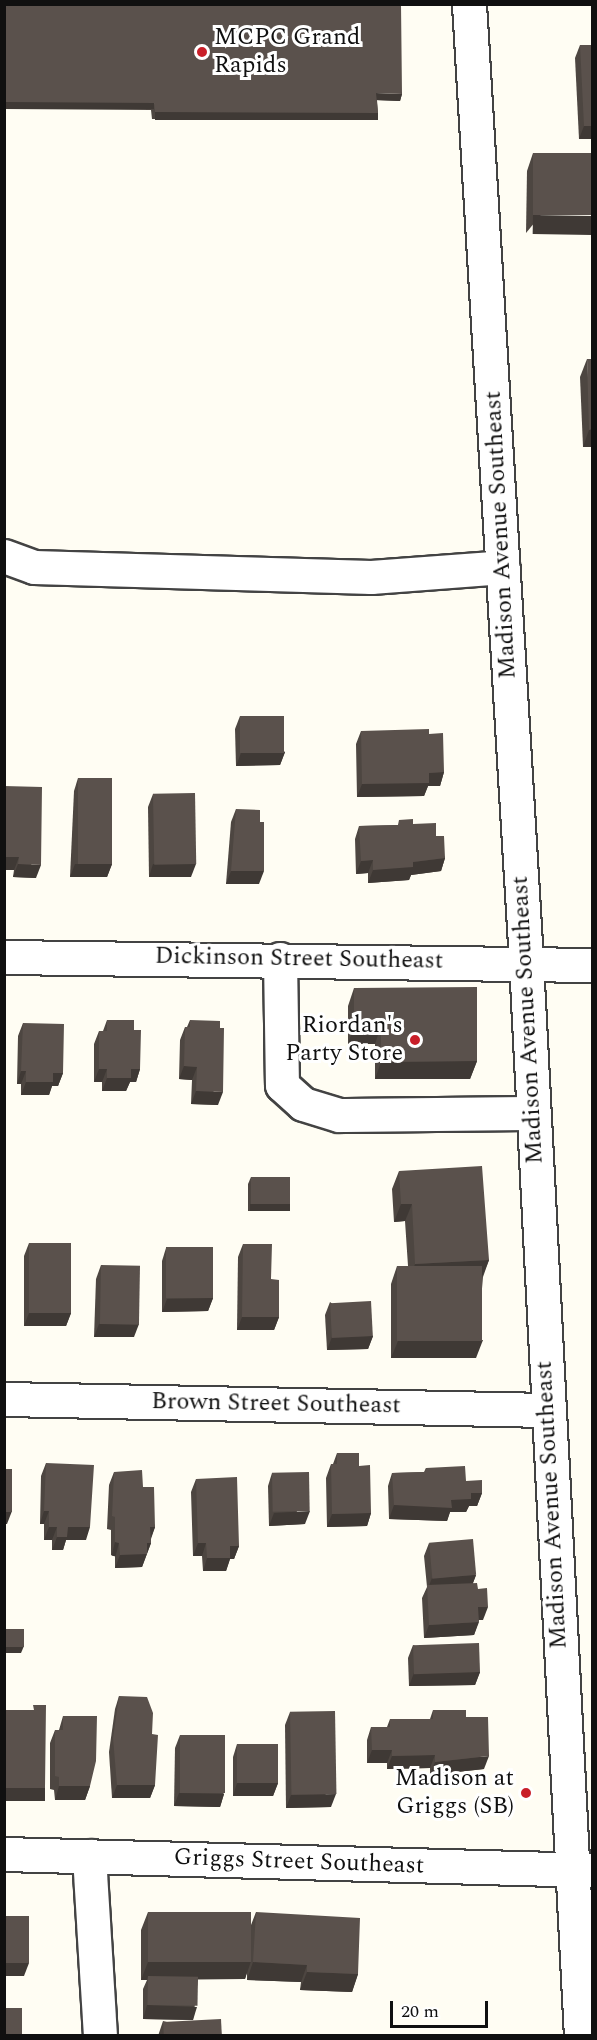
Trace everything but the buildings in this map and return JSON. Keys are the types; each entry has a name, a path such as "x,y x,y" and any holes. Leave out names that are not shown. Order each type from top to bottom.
{"street":[{"name":"Madison Avenue Southeast","path":"470,4 526,962 547,1410 581,1870 581,2036"},
{"path":"4,556 34,567 370,577 503,567"},
{"name":"Dickinson Street Southeast","path":"4,957 592,964"},
{"path":"280,959 282,1085 303,1104 339,1114 533,1113"},
{"name":"Brown Street Southeast","path":"4,1398 547,1410"},
{"name":"Griggs Street Southeast","path":"4,1854 581,1870"},
{"path":"89,1856 100,2036"}],"place":[{"name":"MCPC Grand Rapids","path":"202,52"},
{"name":"Riordan's Party Store","path":"415,1040"},
{"name":"Madison at Griggs (SB)","path":"526,1793"}]}
